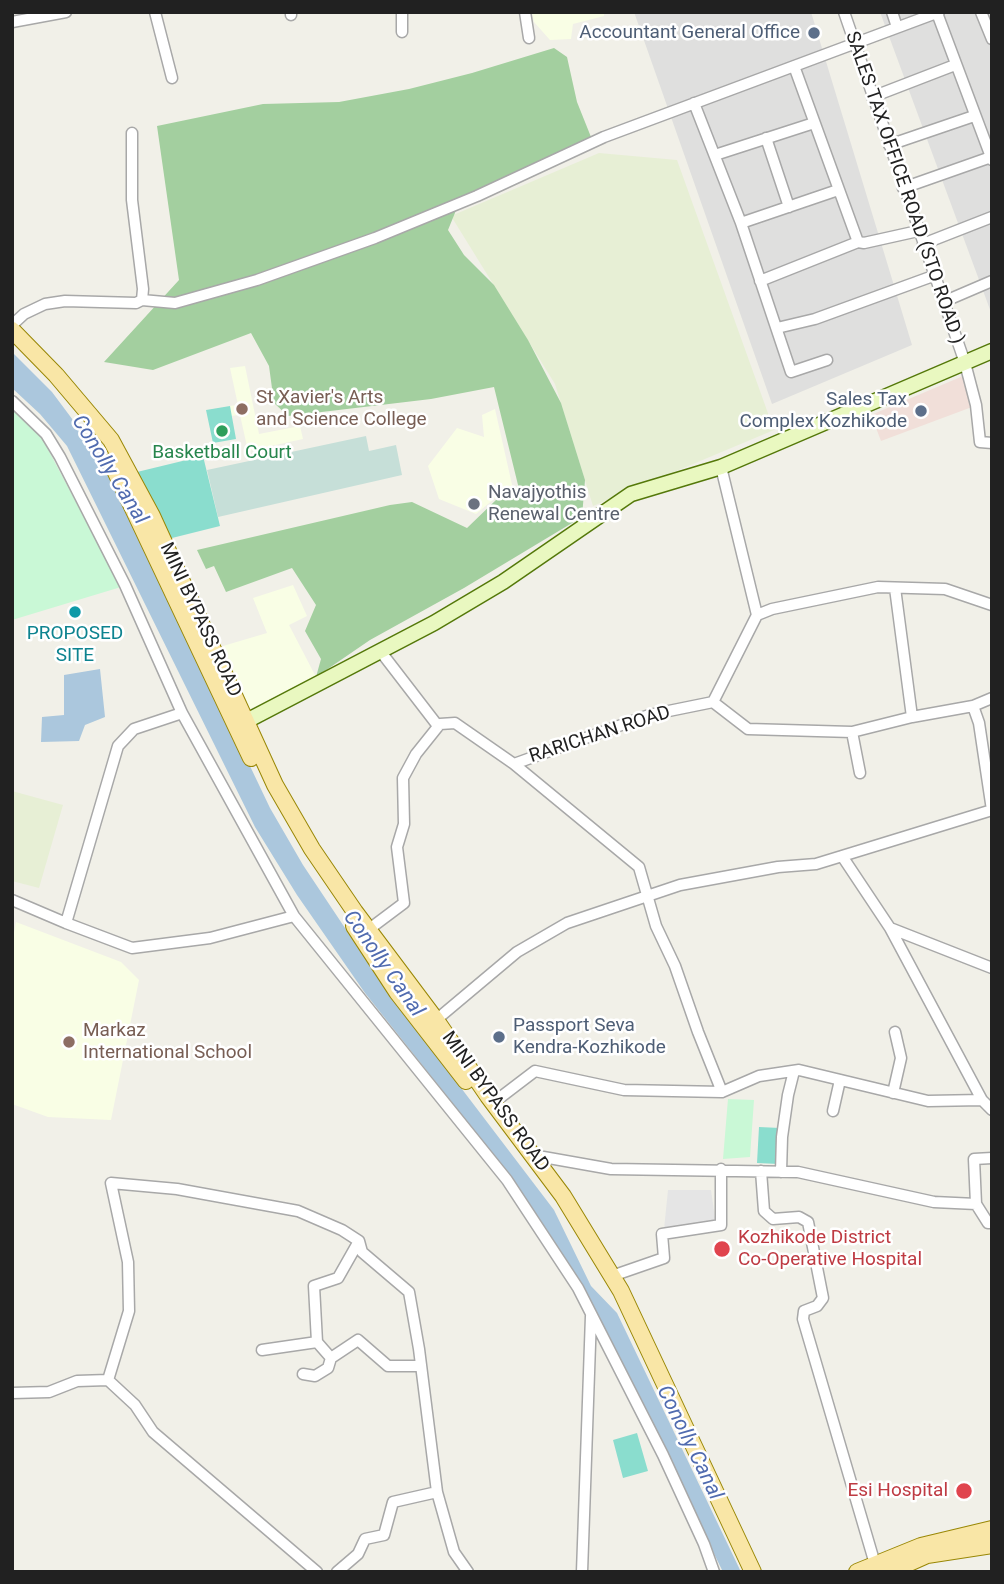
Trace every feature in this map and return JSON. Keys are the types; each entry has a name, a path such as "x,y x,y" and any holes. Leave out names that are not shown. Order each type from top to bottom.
{"main road":[{"name":"MINI BYPASS ROAD","path":"12,330 56,375 111,440 152,516 285,822 382,970 557,1206 635,1332 743,1572"},
{"name":"MINI BYPASS ROAD","path":"12,343 56,389 107,453 241,724 306,838 369,930 563,1196 612,1276 753,1572"},
{"path":"882,1568 921,1546 992,1529"},
{"path":"857,1572 927,1555 992,1545"}],"street":[{"path":"12,22 65,12"},
{"path":"155,12 172,78"},
{"path":"402,12 402,32"},
{"path":"524,12 529,38"},
{"name":"SALES TAX OFFICE ROAD (STO ROAD )","path":"844,12 965,363 976,405 980,442 992,443"},
{"path":"892,12 897,27"},
{"path":"981,12 992,39"},
{"path":"12,325 24,314 45,304 136,303 142,300 175,303 257,280 375,238 477,196 604,137 938,13 991,159 903,188"},
{"path":"872,97 955,65"},
{"path":"794,66 858,242"},
{"path":"694,103 741,223 791,372 827,360"},
{"path":"889,145 974,116"},
{"path":"715,155 814,123"},
{"path":"132,133 132,200 142,300"},
{"path":"766,138 789,208"},
{"path":"741,223 838,190"},
{"path":"923,244 992,217"},
{"path":"760,281 858,242 918,232"},
{"path":"777,328 816,319 933,276"},
{"path":"943,302 992,281"},
{"path":"241,724 381,652 503,582 631,495 721,467 992,351"},
{"path":"12,401 46,434 60,457 125,585 182,713 294,916 507,1181 578,1288 663,1455 714,1572"},
{"path":"721,467 757,615"},
{"path":"992,605 945,589 878,587 772,608 757,615 713,702 748,729 852,732 973,706 992,698"},
{"path":"895,588 912,717"},
{"path":"369,930 404,903 397,848 404,824 402,778 416,754 438,726 381,652"},
{"name":"RARICHAN ROAD","path":"438,726 455,723 514,764 649,715 713,702"},
{"path":"436,1020 527,946 567,923 680,885 778,867 816,864 992,810 979,723 973,706"},
{"path":"66,923 118,746 134,729 182,713"},
{"path":"852,732 860,773"},
{"path":"514,764 639,867 656,926 675,966 686,1002 722,1092"},
{"path":"842,856 890,928 982,1100 992,1110"},
{"path":"12,900 132,948 210,938 294,916"},
{"path":"890,928 992,968"},
{"path":"893,1093 901,1058 895,1032"},
{"path":"493,1102 535,1071 624,1090 722,1092 759,1076 799,1070 928,1101 982,1100"},
{"path":"781,1172 782,1138 794,1071"},
{"path":"833,1111 840,1080"},
{"path":"532,1155 611,1169 798,1172 934,1202 976,1204"},
{"path":"992,1158 974,1159 976,1204 988,1223 992,1223"},
{"path":"612,1276 664,1258 662,1234 721,1225 722,1169"},
{"path":"761,1171 764,1211 773,1219 799,1217 808,1222 823,1298 817,1306 804,1311 803,1319 882,1568"},
{"path":"108,1380 129,1311 128,1262 111,1182 177,1189 298,1211 342,1230 359,1241 362,1252 410,1292 437,1492 454,1552 468,1572"},
{"path":"331,1358 317,1342 314,1286 338,1278 359,1241"},
{"path":"582,1572 591,1312"},
{"path":"303,1374 315,1376 328,1368 331,1358 358,1340 388,1366 421,1366"},
{"path":"262,1350 317,1342"},
{"path":"12,1393 49,1392 77,1381 108,1380 135,1405 153,1432 317,1572"},
{"path":"337,1572 358,1554 365,1539 384,1535 393,1502 437,1492"}],"shaded area":[{"path":"532,12 604,12 604,16 573,24 571,39 550,40 534,22"},
{"path":"634,12 811,12 912,345 772,404"},
{"path":"880,12 992,12 992,315"},
{"path":"599,153 677,160 774,430 593,506 555,384 451,216"},
{"path":"12,352 52,392 99,455 117,487 270,808 303,865 385,988 554,1210 591,1286 617,1313 741,1572 723,1572 588,1298 547,1230 504,1168 365,993 297,895 255,827 67,446 40,414 12,388"},
{"name":"St Xavier's Arts and Science College","path":"245,366 259,434 300,426 303,439 248,451 240,415 230,416 229,406 238,405 230,368"},
{"name":"Sales Tax Complex Kozhikode","path":"963,376 972,407 881,441 871,415"},
{"name":"Basketball Court","path":"230,406 236,439 213,443 206,410"},
{"path":"495,409 513,489 500,494 476,514 439,499 428,466 457,428 484,437 482,415"},
{"path":"366,436 369,451 396,445 402,475 218,517 207,470"},
{"path":"203,456 220,526 168,539 137,472"},
{"path":"293,585 307,616 289,625 316,677 250,709 223,646 267,633 253,598"},
{"path":"100,669 105,717 85,725 79,741 41,742 42,717 64,715 64,675"},
{"path":"12,791 63,805 39,888 12,881"},
{"name":"Markaz International School","path":"16,922 121,962 139,980 111,1120 48,1117 12,1104 12,943"},
{"path":"759,1127 780,1128 779,1164 757,1163"},
{"path":"668,1190 711,1190 716,1225 664,1229"},
{"path":"637,1433 648,1471 623,1478 613,1440"}],"green space":[{"path":"554,48 567,57 577,102 593,142 459,203 448,230 464,255 494,285 528,340 561,403 585,480 582,517 464,588 370,640 316,677 321,659 305,631 316,605 292,568 226,592 214,566 206,569 197,550 412,502 467,528 496,500 519,489 494,387 431,399 288,416 274,403 269,366 251,333 153,370 104,362 179,280 157,126 263,104 339,102 409,89"},
{"path":"12,409 42,438 121,587 12,620"},
{"path":"728,1099 754,1100 750,1157 723,1159"}],"place":[{"name":"Accountant General Office","path":"814,33"},
{"name":"St Xavier's Arts and Science College","path":"242,409"},
{"name":"Sales Tax Complex Kozhikode","path":"921,411"},
{"name":"Basketball Court","path":"222,431"},
{"name":"Navajyothis Renewal Centre","path":"474,504"},
{"name":"PROPOSED SITE","path":"75,612"},
{"name":"Passport Seva Kendra-Kozhikode","path":"499,1037"},
{"name":"Markaz International School","path":"69,1042"},
{"name":"Kozhikode District Co-Operative Hospital","path":"722,1249"},
{"name":"Esi Hospital","path":"964,1491"}],"water label":[{"name":"Conolly Canal","path":"109,470"},
{"name":"Conolly Canal","path":"383,964"},
{"name":"Conolly Canal","path":"689,1443"}]}
